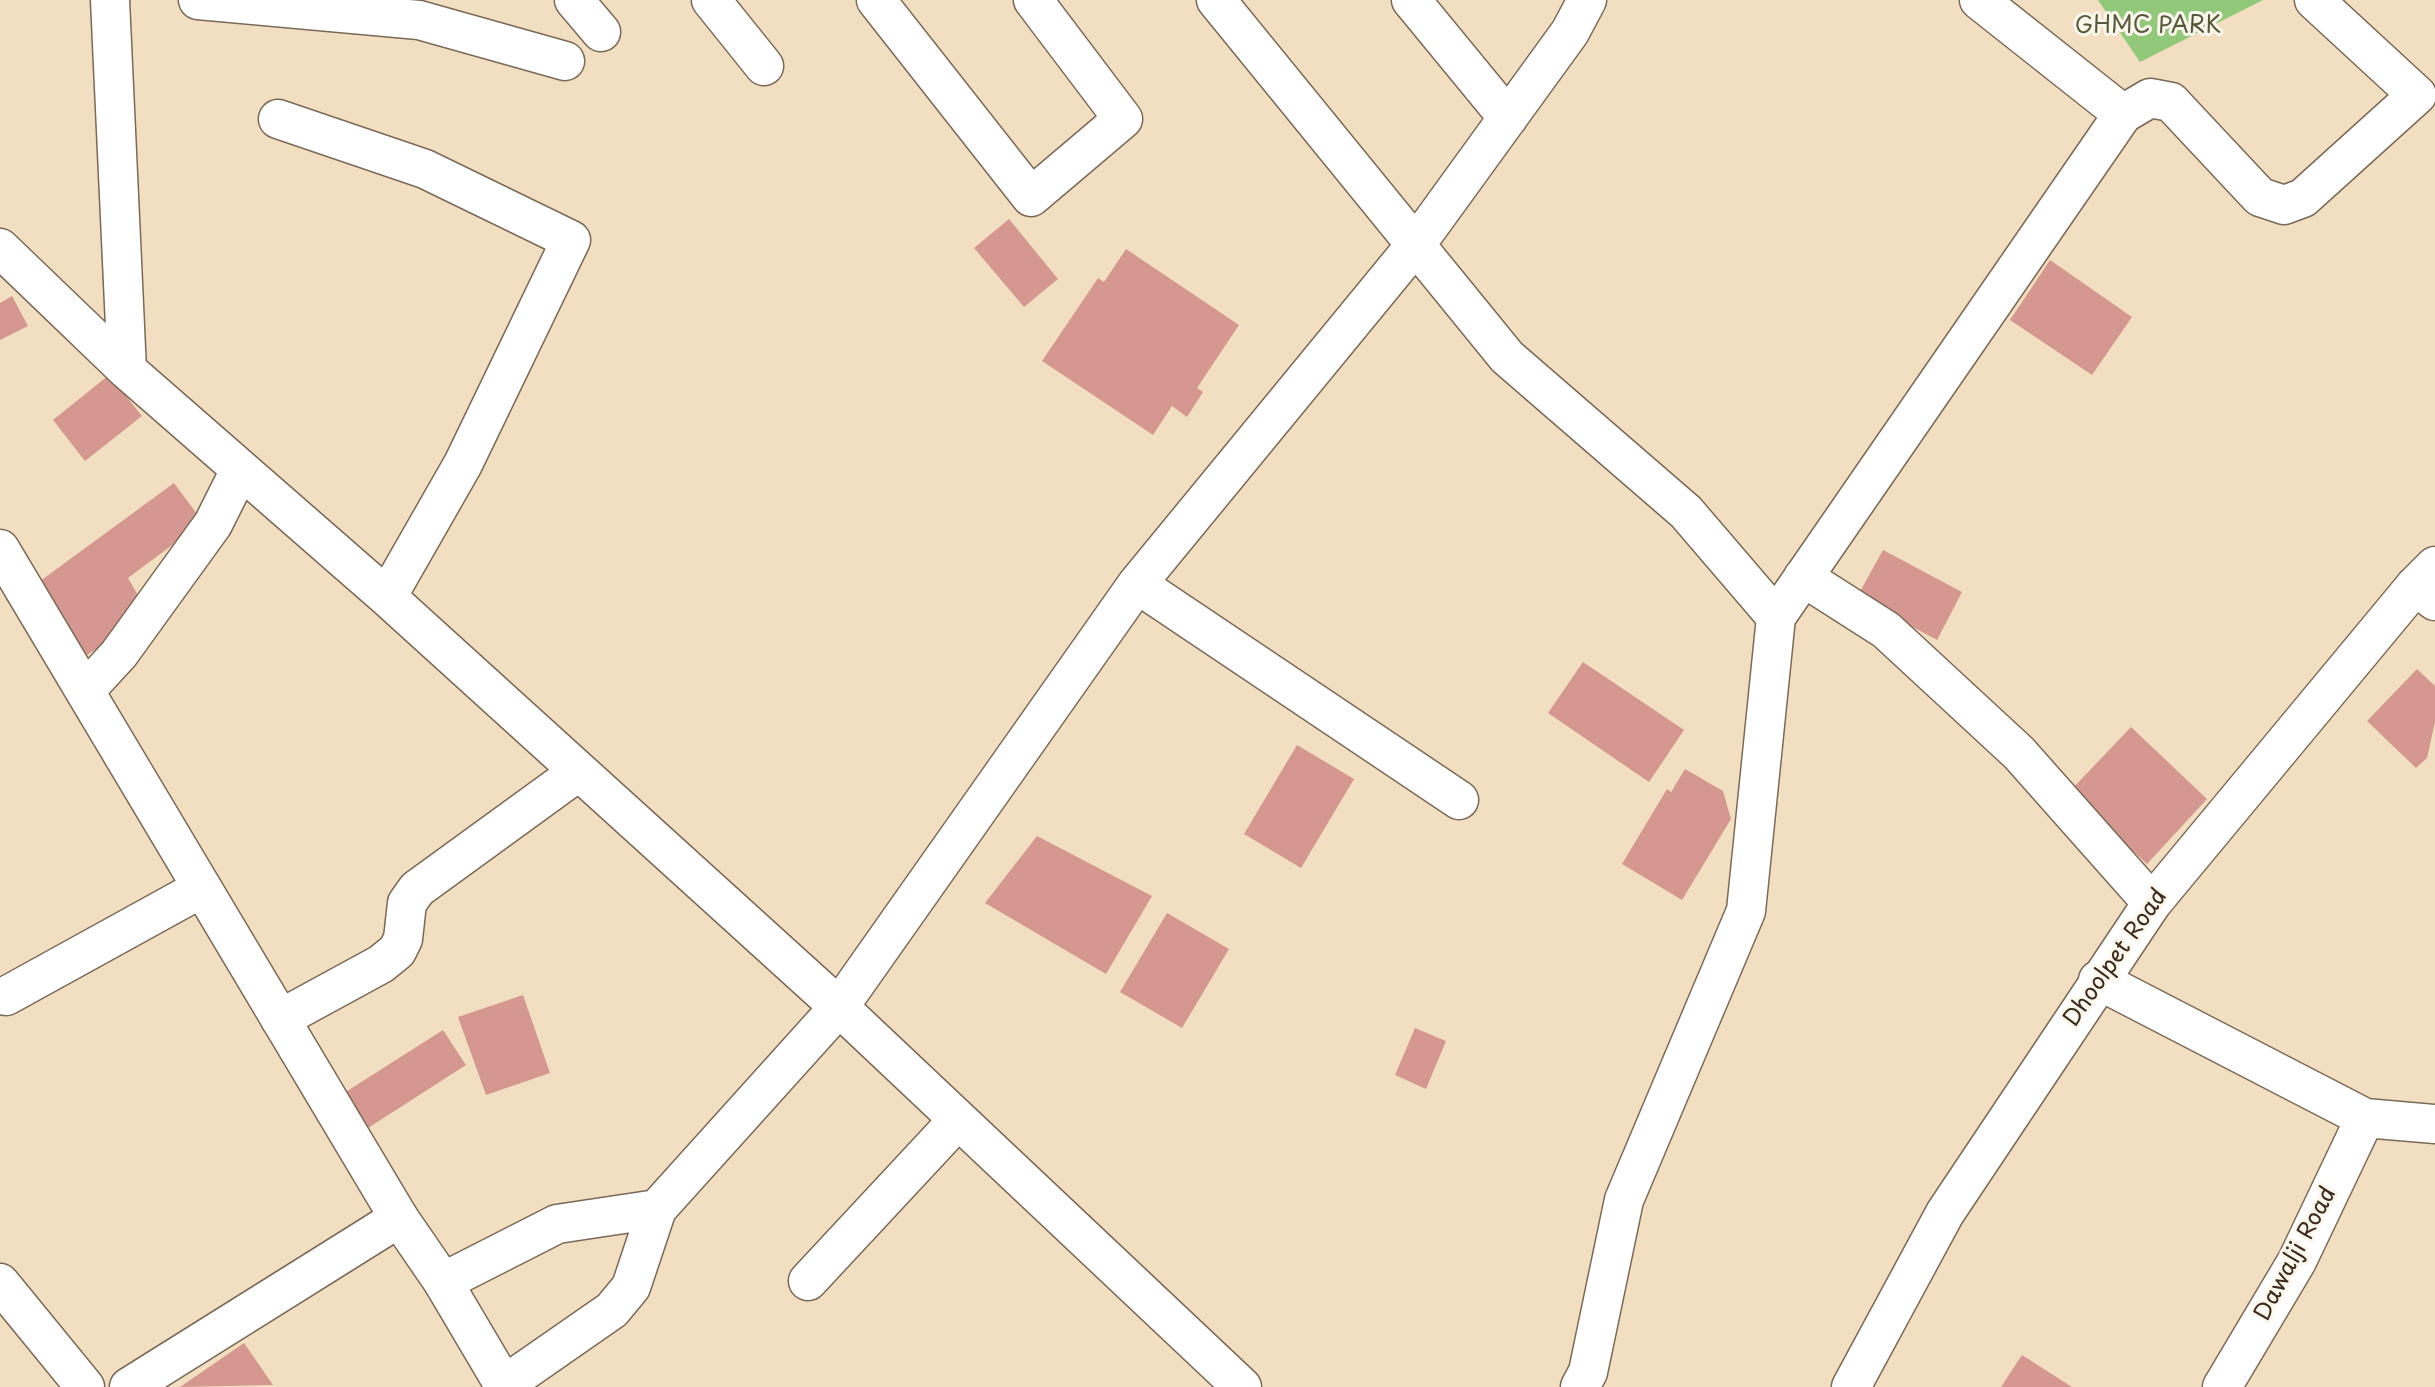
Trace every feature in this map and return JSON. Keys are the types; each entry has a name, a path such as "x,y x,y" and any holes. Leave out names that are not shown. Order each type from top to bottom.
{"street":[{"path":"110,0 127,370"},
{"path":"198,0 419,20 565,61"},
{"path":"574,0 601,32"},
{"path":"711,0 764,66"},
{"path":"876,0 1031,197 1123,120 1033,0"},
{"path":"1216,0 1507,356 1686,512 1776,617"},
{"path":"1411,0 1508,118"},
{"path":"0,549 399,1218 443,1282 505,1386 612,1310 631,1287 657,1209 839,1007 1137,583 1417,243 1570,32 1587,0"},
{"path":"1979,0 2123,114"},
{"path":"1580,1387 1588,1372 1624,1200 1746,911 1776,617 2123,114 2150,98 2171,102 2260,197 2284,205 2303,198 2429,97 2314,0"},
{"path":"278,119 425,169 571,240 463,464 387,597"},
{"path":"0,248 127,370 387,597 839,1007 1242,1387"},
{"path":"85,691 119,654 213,524 240,470"},
{"path":"1803,578 1886,630 2019,753 2152,903"},
{"path":"1137,583 1459,800"},
{"name":"Dhoolpet Road","path":"1851,1387 1945,1213 2098,980 2152,903 2428,584"},
{"path":"280,1019 381,964 397,951 403,939 407,903 418,889 578,772"},
{"path":"6,996 202,888"},
{"path":"2098,980 2365,1118 2435,1124"},
{"name":"Dawalji Road","path":"2222,1387 2297,1261 2365,1118"},
{"path":"808,1281 957,1121"},
{"path":"443,1282 556,1224 657,1209"},
{"path":"129,1387 399,1218"},
{"path":"0,1283 85,1387"}],"green space":[{"name":"GHMC PARK","path":"2098,0 2263,0 2140,62"}],"building":[{"path":"1009,219 1058,279 1024,307 974,248"},
{"path":"1126,249 1239,325 1197,388 1203,392 1187,417 1172,406 1153,435 1042,361 1098,278 1104,282"},
{"path":"2050,260 2132,317 2092,375 2010,320"},
{"path":"12,296 28,326 0,340 0,303"},
{"path":"109,375 142,416 85,461 53,420"},
{"path":"174,483 203,522 128,578 146,609 124,631 81,659 32,587"},
{"path":"1883,550 1962,592 1937,640 1857,597"},
{"path":"1583,662 1684,730 1649,782 1548,713"},
{"path":"2417,669 2435,686 2435,722 2427,758 2416,768 2367,721"},
{"path":"2131,727 2207,799 2147,864 2070,791"},
{"path":"1297,745 1354,779 1301,868 1244,834"},
{"path":"1685,769 1723,791 1731,819 1682,900 1622,864 1667,789 1671,792"},
{"path":"1037,836 1152,896 1106,974 985,903"},
{"path":"1167,913 1229,949 1182,1028 1120,992"},
{"path":"523,995 550,1073 486,1095 458,1017"},
{"path":"1415,1028 1446,1041 1426,1089 1395,1075"},
{"path":"443,1030 466,1065 368,1128 344,1093"},
{"path":"244,1343 273,1385 180,1387"},
{"path":"2022,1355 2072,1387 2001,1387"}]}
